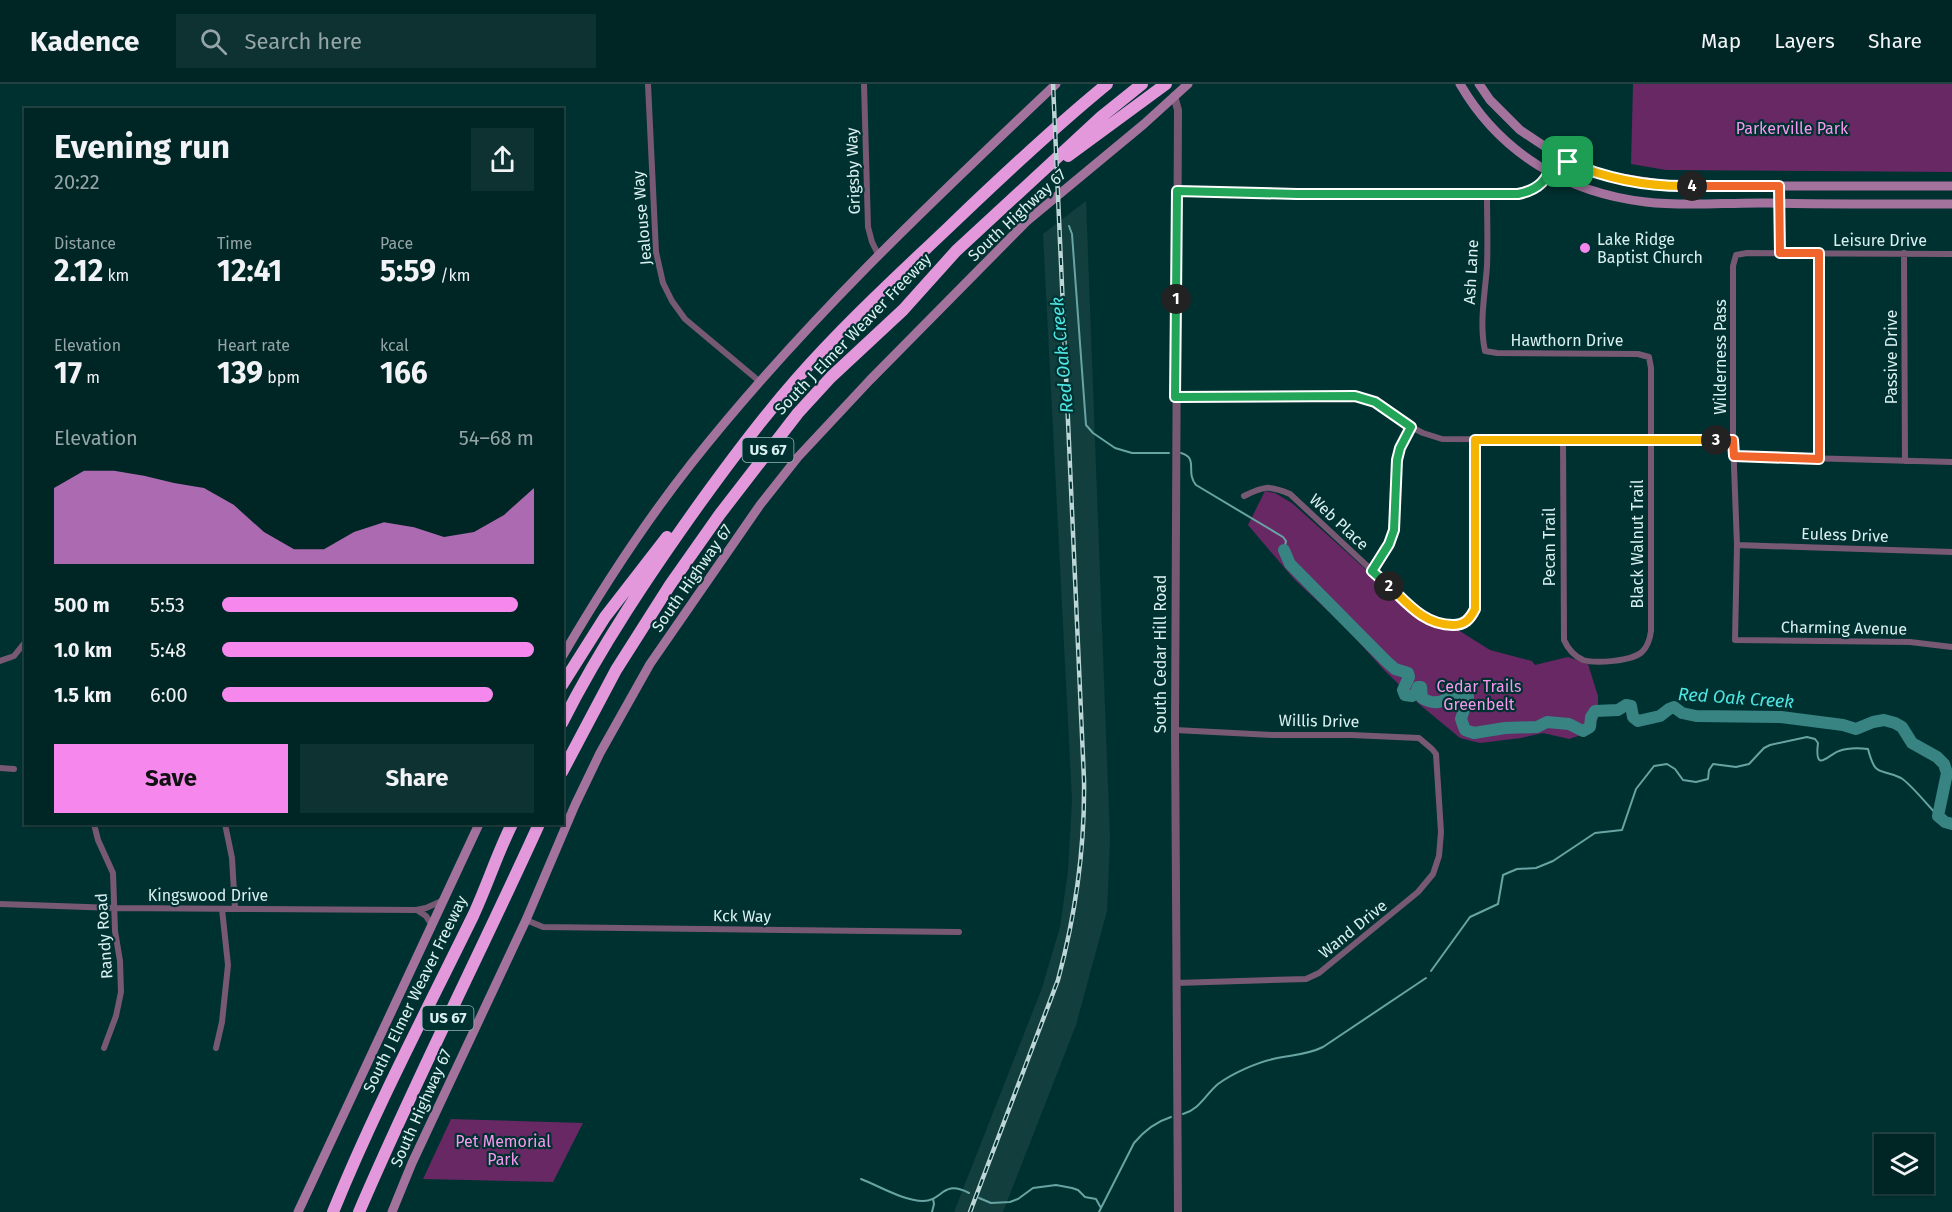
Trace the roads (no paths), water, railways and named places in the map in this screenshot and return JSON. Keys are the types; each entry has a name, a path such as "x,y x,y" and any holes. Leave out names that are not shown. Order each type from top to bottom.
{"highway":[{"path":"1069,115 1077,101 1093,84"},
{"name":"South J Elmer Weaver Freeway","path":"564,719 615,630 681,529 767,413 825,348 1005,173 1107,84"},
{"name":"South J Elmer Weaver Freeway","path":"564,768 616,670 670,585 720,514 798,412 831,377 903,310 956,251 1034,177 1142,84"},
{"path":"1034,177 1055,166 1166,84"},
{"path":"564,682 598,627 636,576 670,533 681,529"},
{"name":"South J Elmer Weaver Freeway","path":"333,1212 392,1080 475,912 512,825"},
{"name":"US 67","path":"359,1212 425,1064 539,825"}],"main road":[{"path":"564,654 627,551 647,523 690,464 759,381 878,254 1056,84"},
{"name":"South Highway 67","path":"392,1212 600,753 631,696 675,627 760,505 798,457 855,396 1027,221 1144,124 1188,84"},
{"path":"1460,84 1485,120 1517,151 1550,172 1602,194 1671,204 1952,203"},
{"path":"1479,84 1490,100 1521,130 1558,156 1585,170 1602,175 1672,186 1952,186"},
{"path":"1671,204 1672,186"},
{"path":"297,1212 479,825"}],"street":[{"name":"Jealouse Way","path":"648,84 656,252 663,283 685,319 759,381"},
{"name":"Grigsby Way","path":"864,84 868,226 878,254"},
{"name":"South Cedar Hill Road","path":"1174,96 1178,110 1175,397 1178,1212"},
{"path":"1177,191 1518,194 1540,185 1558,156"},
{"path":"1779,186 1780,253"},
{"name":"Ash Lane","path":"1485,351 1483,301 1487,265 1487,195"},
{"name":"Leisure Drive","path":"1736,255 1747,253 1952,254"},
{"path":"1819,253 1819,459"},
{"name":"Passive Drive","path":"1904,253 1905,461"},
{"name":"Wilderness Pass","path":"1735,639 1737,545 1733,440 1733,266 1736,255"},
{"name":"Hawthorn Drive","path":"1485,351 1638,354 1649,357"},
{"name":"Black Walnut Trail","path":"1571,652 1584,660 1618,661 1641,653 1649,643 1651,631 1651,368 1649,357"},
{"path":"1175,397 1355,396 1375,402 1423,434 1442,439 1733,440"},
{"path":"1372,571 1389,544 1394,530 1397,460 1400,448 1411,427"},
{"name":"Pecan Trail","path":"1563,439 1563,631 1564,640 1571,652"},
{"name":"Web Place","path":"1244,496 1262,487 1275,488 1290,494 1423,618 1444,625 1460,625 1470,619 1475,609 1475,440"},
{"path":"1734,456 1952,462"},
{"name":"Euless Drive","path":"1737,545 1952,552"},
{"name":"Charming Avenue","path":"1735,639 1910,642 1952,647"},
{"path":"0,661 14,656 24,644"},
{"name":"Willis Drive","path":"1175,730 1419,738 1436,754 1438,775"},
{"path":"0,768 14,769"},
{"name":"Wand Drive","path":"1176,983 1306,979 1329,967 1419,892 1433,874 1439,856 1441,831 1438,775"},
{"name":"Randy Road","path":"94,825 113,873 115,931 120,961 121,992 116,1016 104,1048"},
{"path":"225,825 232,858 235,909"},
{"name":"Kingswood Drive","path":"0,904 115,908 416,910 445,899"},
{"path":"216,1048 222,1022 228,965 222,909"},
{"path":"416,910 426,916 432,925"},
{"name":"Kck Way","path":"526,920 548,927 959,932"}],"waterway":[{"name":"Red Oak Creek","path":"1069,226 1072,234 1086,425 1093,433 1115,448 1132,453 1169,453"},
{"name":"Red Oak Creek","path":"1181,453 1186,455 1191,462 1193,480 1196,485 1283,537 1286,541 1284,550"},
{"name":"Red Oak Creek","path":"1284,550 1290,564 1386,661 1395,669 1408,673 1409,677 1403,690 1405,695 1412,696 1418,687 1421,687 1422,698 1436,702 1466,692 1468,697 1461,719 1465,730 1474,733 1505,728 1537,727 1547,722 1569,724 1583,731 1590,727 1591,717 1595,711 1618,710 1626,705 1631,706 1633,717 1638,721 1660,716 1674,707 1682,713 1696,716 1781,717 1843,725 1856,729 1884,720 1902,727 1912,743 1937,757 1944,764 1947,773 1938,816 1952,824"},
{"path":"1431,971 1470,917 1498,904 1503,875 1517,869 1536,868 1553,861 1595,833 1622,830 1636,789 1654,766 1667,764 1675,769 1683,780 1696,782 1708,779 1709,770 1713,764 1736,767 1749,764 1764,748 1770,745 1807,737 1815,739 1818,743 1817,753 1820,760 1842,750 1868,749 1873,765 1879,771 1905,781 1938,816"},
{"path":"1183,1114 1194,1109 1218,1084 1245,1069 1266,1061 1323,1047 1426,978"},
{"path":"1099,1212 1134,1143 1150,1127 1171,1117"},
{"path":"861,1179 900,1196 923,1201 935,1198 953,1188 969,1193"},
{"path":"979,1198 991,1203 1010,1202 1033,1188 1056,1185 1078,1190 1085,1197 1096,1199 1101,1208"},
{"path":"932,1212 933,1199"}],"railway":[{"path":"970,1212 1058,980 1070,930 1083,831 1084,780 1053,84"}],"place":[{"name":"Lake Ridge Baptist Church","path":"1585,248"}],"park label":[{"name":"Parkerville Park","path":"1792,128"},
{"name":"Cedar Trails Greenbelt","path":"1479,695"},
{"name":"Pet Memorial Park","path":"503,1150"}]}
